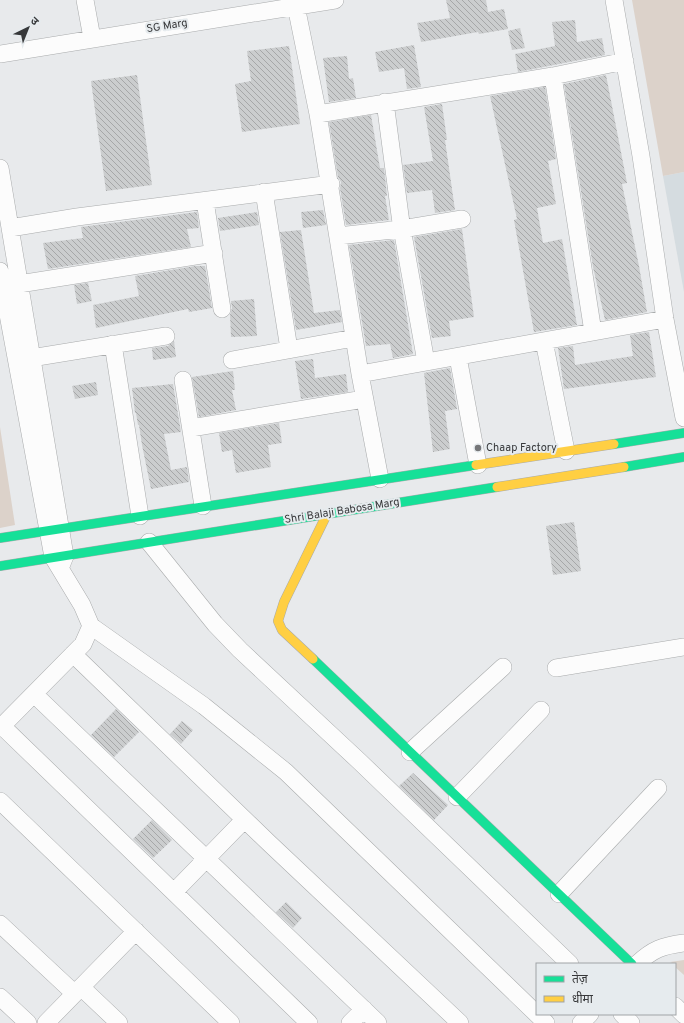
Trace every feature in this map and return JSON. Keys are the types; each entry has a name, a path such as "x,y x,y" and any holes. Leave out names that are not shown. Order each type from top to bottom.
{"street":[{"path":"85,0 92,38"},
{"name":"SG Marg","path":"0,54 335,0"},
{"path":"614,0 641,156 664,319 684,418"},
{"path":"296,6 331,184 364,399 380,480"},
{"path":"318,114 553,76 625,61"},
{"path":"553,76 593,332"},
{"path":"385,102 402,229 426,362"},
{"path":"0,168 31,358 59,560 87,614 91,626 204,706 286,772 536,1013"},
{"path":"10,228 77,217 331,184"},
{"path":"264,192 289,349"},
{"path":"205,201 222,309"},
{"path":"338,236 402,229 462,219"},
{"path":"19,284 214,253"},
{"path":"0,271 54,529"},
{"path":"360,374 664,319"},
{"path":"31,358 166,336"},
{"path":"232,360 354,338"},
{"path":"544,341 566,451"},
{"path":"113,344 140,516"},
{"path":"458,357 478,465"},
{"path":"183,380 203,506"},
{"path":"191,428 364,399"},
{"path":"0,538 684,433"},
{"name":"Shri Balaji Babosa Marg","path":"0,566 59,560 149,542 684,457"},
{"path":"327,514 284,602 278,621 282,630 631,963"},
{"path":"149,542 215,624 240,650 359,761 569,963"},
{"path":"91,626 83,644 1,727 309,1023"},
{"path":"556,668 684,647"},
{"path":"73,654 244,820 460,1023"},
{"path":"410,752 503,667"},
{"path":"34,694 378,1023"},
{"path":"457,797 541,710"},
{"path":"559,894 658,788"},
{"path":"0,801 231,1023"},
{"path":"174,892 244,820"},
{"path":"0,924 119,1023"},
{"path":"46,1023 136,931"},
{"path":"638,963 649,953 661,947 684,943"},
{"path":"0,997 28,1023"},
{"path":"676,1007 684,1015"},
{"path":"350,1023 364,1009"},
{"path":"538,1015 546,1023"},
{"path":"581,1023 589,1015"},
{"path":"623,1015 631,1023"}],"shaded area":[{"path":"632,0 684,0 684,172 663,176"},
{"path":"684,172 684,292 663,176"},
{"path":"0,427 15,525 0,528"},
{"path":"684,960 684,975 676,968 676,963 670,962"}],"building":[{"path":"446,0 486,0 488,12 504,9 508,29 479,34 478,32 421,42 417,23 450,18"},
{"path":"575,20 577,42 602,38 605,55 518,72 515,54 555,46 552,22"},
{"path":"520,28 525,48 512,50 508,31"},
{"path":"414,45 421,87 407,89 404,68 379,72 375,52"},
{"path":"289,46 300,124 242,132 235,84 251,81 247,51"},
{"path":"347,56 349,79 353,78 356,98 329,102 323,58"},
{"path":"137,75 152,185 106,191 91,81"},
{"path":"606,75 627,183 622,184 647,312 605,320 593,267 564,84"},
{"path":"545,87 556,159 548,161 556,204 537,208 543,243 562,239 577,325 534,332 514,220 517,219 490,96"},
{"path":"442,104 447,140 445,140 455,210 435,213 432,190 407,193 403,165 433,161 424,107"},
{"path":"371,115 380,168 384,168 387,196 385,196 389,220 346,225 340,188 341,182 338,177 329,122"},
{"path":"323,210 326,225 303,228 301,212"},
{"path":"197,212 199,228 187,229 191,247 48,269 43,243 83,238 81,227"},
{"path":"257,212 259,225 220,231 218,218"},
{"path":"462,229 474,317 449,321 451,336 432,338 414,237"},
{"path":"301,230 314,313 340,310 342,322 296,330 280,232"},
{"path":"394,240 413,354 393,358 390,344 366,346 349,245"},
{"path":"195,266 205,266 212,308 189,312 188,309 96,328 93,305 139,296 135,276"},
{"path":"88,283 92,301 77,304 74,285"},
{"path":"254,299 257,336 231,337 231,301"},
{"path":"649,332 656,377 564,389 558,348 573,346 575,365 633,356 630,335"},
{"path":"174,341 176,357 153,360 152,348 168,346"},
{"path":"313,359 315,378 346,374 348,392 301,399 295,361"},
{"path":"450,368 457,409 445,411 450,449 433,452 424,373"},
{"path":"233,371 235,390 232,390 236,410 199,417 192,377"},
{"path":"96,382 98,395 75,399 72,386"},
{"path":"173,384 181,432 164,434 171,470 187,467 189,482 151,489 139,425 135,413 132,388"},
{"path":"279,423 282,443 268,445 271,467 236,473 232,450 222,452 219,433"},
{"path":"574,522 581,571 553,575 546,526"},
{"path":"116,709 139,732 114,757 91,735"},
{"path":"182,721 193,730 181,744 170,734"},
{"path":"413,773 448,805 434,820 399,786"},
{"path":"152,820 172,840 153,858 133,839"},
{"path":"286,902 302,918 293,928 276,912"}],"traffic: fast":[{"path":"614,444 684,433"},
{"path":"624,467 684,457"},
{"path":"0,538 476,465"},
{"path":"0,566 497,487"},
{"path":"313,659 631,963"}],"traffic: slow":[{"path":"476,465 614,444"},
{"path":"497,487 624,467"},
{"path":"313,659 282,630 278,621 284,602 327,514"}],"place":[{"name":"Chaap Factory","path":"478,448"}]}
